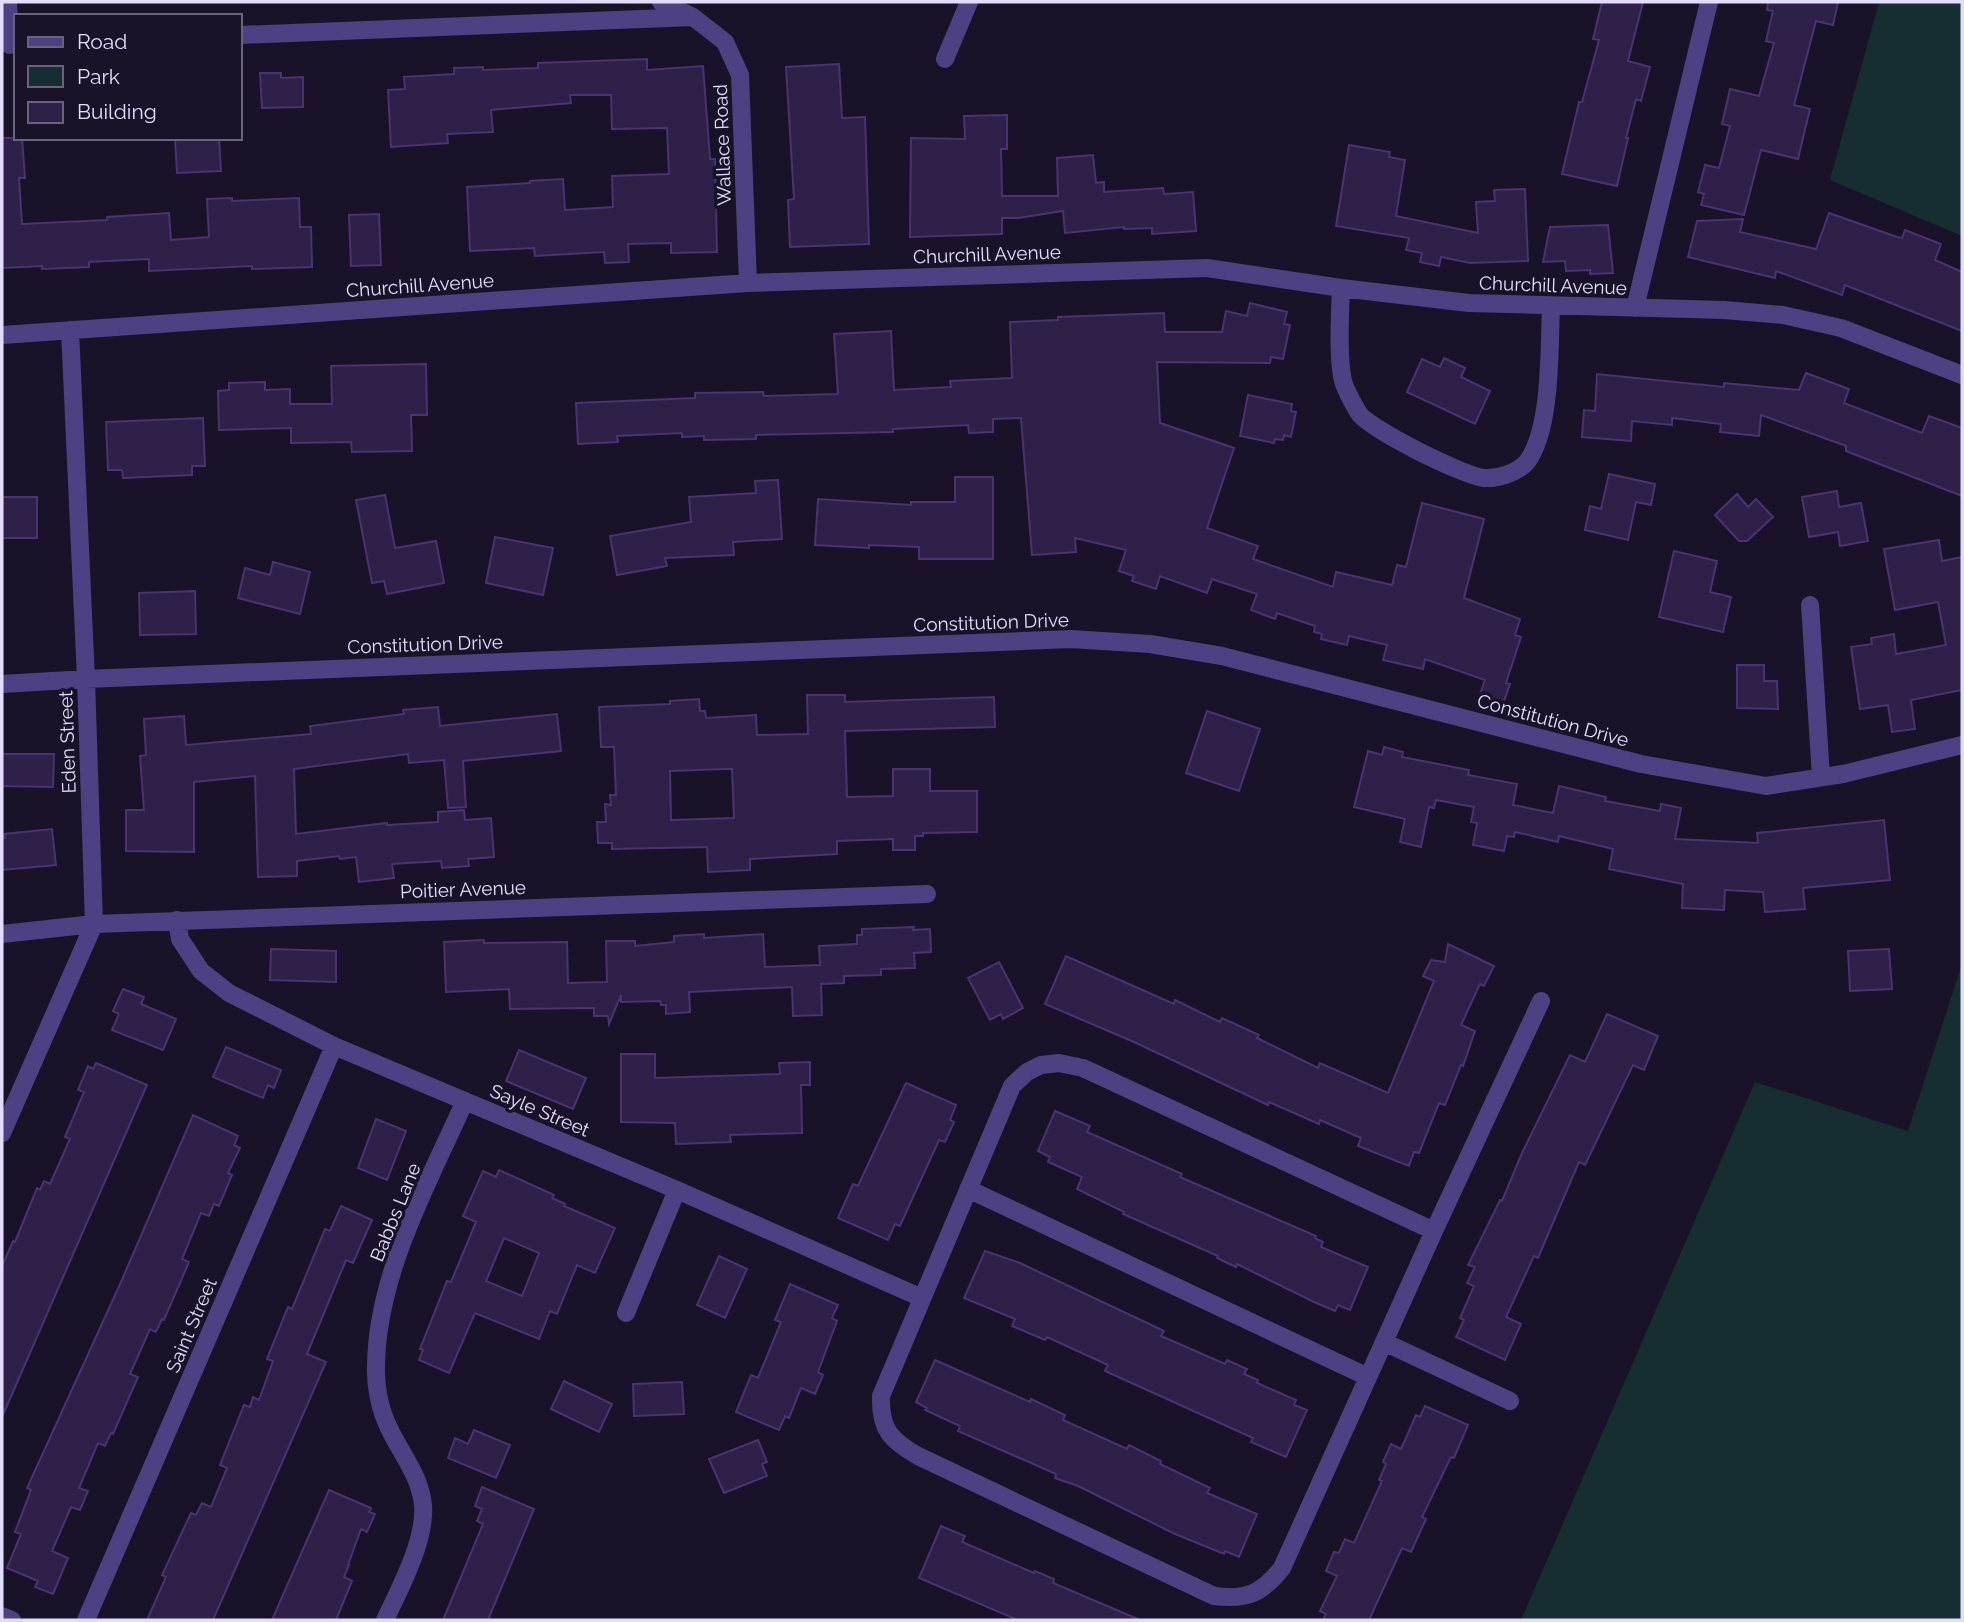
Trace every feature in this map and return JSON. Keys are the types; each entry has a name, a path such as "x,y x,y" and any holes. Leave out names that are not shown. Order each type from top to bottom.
{"street":[{"path":"8,2 9,45"},
{"name":"Wallace Road","path":"661,2 693,17 725,42 740,75 748,283"},
{"path":"945,59 969,2"},
{"path":"1635,308 1709,2"},
{"path":"242,35 693,17"},
{"name":"Churchill Avenue","path":"2,335 748,283 1207,268 1469,303 1724,310 1783,315 1841,328 1962,375"},
{"path":"1341,288 1343,382 1360,416 1388,437 1482,478 1507,476 1526,462 1540,433 1548,375 1551,306"},
{"name":"Eden Street","path":"2,1133 94,924 71,330"},
{"path":"1810,605 1821,777"},
{"name":"Constitution Drive","path":"2,684 1071,639 1150,644 1222,656 1641,764 1766,786 1843,774 1962,745"},
{"name":"Poitier Avenue","path":"2,934 94,924 177,920 927,894"},
{"name":"Sayle Street","path":"177,920 180,939 201,971 229,993 334,1046 677,1190 922,1298"},
{"path":"1434,1231 1083,1068 1059,1063 1034,1069 1012,1086 881,1396 880,1414 885,1428 897,1444 1214,1596 1235,1599 1253,1594 1269,1585 1282,1568 1541,1001"},
{"name":"Saint Street","path":"86,1620 334,1046"},
{"name":"Babbs Lane","path":"385,1620 419,1536 423,1507 419,1485 388,1427 379,1398 376,1366 383,1308 399,1249 464,1101"},
{"path":"968,1189 1368,1377"},
{"path":"626,1313 677,1190"},
{"path":"1384,1342 1510,1401"},
{"path":"2,1616 12,1620"}],"green space":[{"path":"1879,2 1962,2 1962,236 1830,180"},
{"path":"1962,964 1962,1620 1521,1620 1755,1082 1908,1131"}],"building":[{"path":"1602,2 1643,2 1628,61 1650,67 1641,101 1636,99 1617,186 1562,174 1579,102 1582,102 1599,40 1593,39"},
{"path":"1768,2 1838,2 1833,25 1816,21 1794,105 1810,109 1798,159 1761,150 1744,215 1701,205 1704,194 1698,192 1705,165 1719,168 1730,126 1722,124 1730,89 1759,96 1774,43 1766,41 1773,11 1767,10"},
{"path":"647,59 647,70 703,66 710,159 715,159 717,252 671,253 671,243 628,244 629,262 605,263 604,252 535,256 534,248 470,251 467,187 563,179 565,210 613,207 612,176 669,174 667,128 612,129 611,95 570,95 571,103 491,110 493,132 447,134 448,143 391,147 388,90 405,89 404,77 454,74 454,68 538,68 538,63"},
{"path":"839,64 842,118 865,117 869,244 790,247 788,200 794,199 786,67"},
{"path":"260,73 281,73 281,78 303,77 303,107 262,108"},
{"path":"1007,115 1007,149 1001,149 1002,196 1058,196 1057,158 1093,155 1096,183 1104,182 1104,192 1163,188 1164,194 1193,192 1196,231 1152,234 1152,228 1124,227 1065,233 1063,211 1002,218 1002,234 910,237 911,138 965,139 964,116"},
{"path":"2,138 22,140 25,178 19,178 22,224 107,220 107,217 169,213 171,240 209,237 207,199 232,198 232,201 299,198 300,227 311,227 312,267 252,269 252,266 149,271 149,259 89,262 89,267 2,268"},
{"path":"175,140 219,140 221,171 177,173"},
{"path":"1349,145 1390,152 1389,157 1405,160 1396,216 1478,233 1476,202 1495,201 1494,190 1525,189 1528,261 1470,263 1441,257 1439,266 1420,262 1422,253 1406,250 1409,238 1336,226"},
{"path":"1829,213 1897,237 1902,238 1905,230 1941,244 1935,260 1962,272 1962,331 1845,285 1842,295 1776,271 1775,278 1688,257 1697,221 1743,219 1740,232 1816,249"},
{"path":"379,214 381,265 351,266 349,215"},
{"path":"1608,225 1613,273 1566,271 1565,261 1543,262 1550,227"},
{"path":"1250,303 1287,312 1284,324 1290,325 1283,359 1271,357 1270,363 1157,362 1160,423 1234,448 1207,528 1258,546 1253,559 1333,587 1336,572 1392,585 1397,565 1406,567 1422,503 1484,519 1464,598 1520,619 1515,635 1521,637 1506,683 1510,684 1503,704 1479,697 1485,680 1425,659 1423,669 1383,660 1387,645 1349,636 1347,645 1321,639 1322,634 1314,632 1315,626 1277,613 1275,619 1251,610 1257,594 1212,579 1207,593 1160,576 1156,589 1132,581 1134,576 1119,571 1126,550 1075,538 1076,552 1032,555 1021,418 993,419 993,432 969,433 968,425 893,429 893,432 756,435 756,439 704,440 704,436 682,437 682,433 617,436 618,442 578,444 576,403 695,398 695,393 763,392 764,396 838,394 834,334 891,331 894,390 951,387 950,381 1012,378 1010,322 1058,320 1058,317 1164,313 1165,332 1222,332 1226,311 1247,316"},
{"path":"1444,358 1465,368 1461,377 1490,391 1475,424 1407,392 1422,359 1440,367"},
{"path":"426,364 427,415 411,415 412,451 352,452 351,442 291,443 291,428 219,430 218,391 229,390 229,383 265,382 265,390 290,389 290,404 332,404 331,366"},
{"path":"1806,373 1849,389 1844,403 1922,433 1929,416 1962,428 1962,496 1846,451 1846,446 1761,415 1759,436 1720,432 1721,424 1672,418 1672,425 1632,421 1631,441 1582,437 1584,410 1595,411 1597,374 1724,387 1724,383 1799,390"},
{"path":"1248,395 1292,404 1291,411 1296,412 1291,437 1284,435 1283,440 1275,439 1274,443 1240,436"},
{"path":"203,418 205,466 192,466 192,475 123,478 122,470 108,470 106,422"},
{"path":"1609,474 1655,484 1651,505 1636,502 1628,540 1585,530 1590,506 1601,509"},
{"path":"955,477 993,477 993,559 919,559 919,547 815,545 818,499 911,505 911,502 955,502"},
{"path":"778,480 782,539 733,542 734,555 665,558 667,566 617,575 610,536 691,522 689,497 756,493 755,481"},
{"path":"1837,491 1839,507 1861,503 1868,541 1840,546 1838,532 1809,537 1802,497"},
{"path":"1737,494 1748,507 1756,499 1773,517 1747,541 1739,541 1715,515"},
{"path":"385,495 395,548 436,541 444,583 387,594 384,581 372,583 356,500"},
{"path":"2,497 37,497 37,538 2,538"},
{"path":"495,537 553,548 543,595 486,583"},
{"path":"1939,540 1942,561 1962,557 1962,690 1911,700 1915,729 1892,732 1888,705 1860,709 1851,647 1872,644 1871,638 1894,634 1896,654 1946,645 1938,602 1895,610 1884,549"},
{"path":"1674,551 1717,561 1710,592 1731,597 1723,632 1659,617"},
{"path":"273,562 310,572 300,614 238,598 245,568 270,575"},
{"path":"195,591 196,634 140,635 139,593"},
{"path":"1737,665 1764,665 1764,681 1777,681 1778,709 1737,708"},
{"path":"807,695 845,695 845,702 994,697 995,727 845,731 847,797 893,796 893,769 930,769 930,791 977,791 977,832 923,833 923,836 915,836 915,850 893,850 893,839 837,841 837,854 750,859 750,870 708,872 707,847 612,849 612,843 598,843 597,822 606,822 605,804 611,805 610,795 616,795 614,747 601,747 599,707 670,704 670,701 699,699 700,711 705,711 706,718 756,715 757,735 808,734","holes":["732,769 734,818 671,820 670,771"]},
{"path":"438,707 440,726 557,714 561,751 463,761 466,807 448,808 444,760 409,763 408,754 294,769 296,834 387,823 438,822 438,812 464,810 465,820 491,818 494,857 468,859 469,866 442,868 441,861 392,864 394,878 359,882 356,857 340,859 339,856 297,861 297,876 258,877 255,776 194,782 194,852 126,851 126,810 144,810 140,756 146,755 144,719 184,716 186,745 311,734 310,726 404,714 403,710"},
{"path":"1207,711 1260,729 1239,791 1186,773"},
{"path":"1384,747 1403,752 1402,757 1469,770 1468,775 1517,784 1513,805 1553,813 1559,786 1606,797 1605,801 1660,811 1661,804 1681,808 1675,839 1758,843 1757,833 1884,820 1890,880 1803,888 1805,909 1765,912 1763,892 1725,890 1724,910 1682,908 1683,884 1609,869 1613,849 1559,836 1558,842 1515,832 1514,837 1507,836 1504,851 1473,845 1477,823 1471,822 1474,807 1436,800 1434,808 1429,807 1421,847 1400,842 1405,819 1354,807 1368,751 1382,755"},
{"path":"2,754 54,754 53,787 2,786"},
{"path":"52,829 56,865 2,870 4,834"},
{"path":"914,927 913,930 930,929 931,952 914,953 915,968 881,969 881,975 844,976 844,983 821,984 822,1015 793,1016 792,987 689,992 690,1012 666,1014 666,1005 661,1005 660,1001 621,1002 621,995 609,1024 608,1016 594,1016 594,1008 510,1009 509,989 446,992 444,942 567,942 568,983 607,982 606,941 635,941 635,946 674,942 674,936 704,934 704,938 763,934 765,967 820,965 819,946 857,944 857,935 862,935 862,929"},
{"path":"1448,944 1494,966 1484,986 1480,984 1461,1025 1475,1031 1463,1066 1461,1065 1445,1105 1439,1103 1419,1153 1414,1152 1409,1166 1358,1146 1361,1138 1320,1120 1319,1124 1269,1102 1268,1105 1134,1042 1045,1004 1066,956 1174,1004 1175,1000 1220,1022 1222,1018 1318,1068 1320,1063 1388,1093 1434,981 1423,976 1431,960 1445,962"},
{"path":"271,949 336,951 336,982 270,980"},
{"path":"1889,949 1892,989 1850,991 1848,951"},
{"path":"999,962 1023,1008 1003,1019 1001,1014 990,1020 968,978"},
{"path":"123,989 144,997 141,1004 176,1019 163,1050 112,1030 119,1014 113,1011"},
{"path":"1607,1014 1658,1036 1644,1070 1633,1065 1585,1165 1579,1162 1538,1258 1534,1256 1506,1317 1521,1324 1505,1360 1456,1337 1464,1320 1460,1318 1474,1286 1467,1283 1475,1267 1468,1265 1500,1200 1502,1201 1522,1153 1570,1055 1585,1062"},
{"path":"226,1047 281,1070 274,1088 268,1085 263,1098 213,1077"},
{"path":"519,1050 586,1078 573,1109 506,1081"},
{"path":"621,1054 655,1054 655,1078 780,1074 779,1063 810,1062 810,1085 801,1085 802,1133 730,1135 731,1142 676,1144 675,1123 621,1122"},
{"path":"96,1063 147,1085 2,1417 2,1266 37,1188 40,1190 44,1181 50,1184 70,1139 65,1137 84,1092 78,1090 88,1066 93,1069"},
{"path":"906,1083 956,1105 950,1120 954,1122 945,1142 939,1140 900,1226 895,1224 888,1240 838,1218 853,1184 858,1186"},
{"path":"1055,1111 1090,1126 1087,1132 1182,1174 1180,1177 1316,1236 1315,1238 1323,1242 1321,1247 1368,1267 1350,1310 1338,1305 1335,1311 1314,1302 1237,1264 1236,1267 1217,1258 1218,1256 1123,1214 1124,1212 1077,1189 1082,1177 1048,1162 1050,1157 1038,1151"},
{"path":"193,1115 238,1136 234,1145 240,1148 228,1173 232,1175 219,1206 214,1204 209,1216 201,1213 182,1259 189,1262 164,1320 162,1319 156,1332 150,1329 130,1374 138,1377 113,1434 111,1433 105,1446 98,1443 79,1488 88,1491 80,1510 71,1507 52,1551 68,1558 53,1594 35,1587 38,1581 7,1568 21,1534 15,1532 31,1490 27,1488 121,1282"},
{"path":"376,1119 406,1131 387,1180 358,1168"},
{"path":"499,1170 554,1195 552,1198 565,1204 564,1206 615,1228 595,1273 577,1265 557,1314 550,1311 539,1339 475,1313 449,1373 419,1360 423,1350 420,1349 447,1281 451,1282 476,1222 463,1216 483,1171 496,1177","holes":["504,1238 539,1253 522,1296 486,1281"]},
{"path":"341,1206 372,1220 353,1263 346,1260 307,1354 326,1362 213,1620 147,1620 166,1577 162,1575 191,1513 196,1515 202,1503 211,1507 227,1468 220,1465 244,1405 250,1407 253,1397 259,1400 273,1361 267,1359 288,1307 292,1309 325,1229 330,1231"},
{"path":"985,1251 1020,1263 1164,1331 1161,1336 1225,1364 1227,1360 1247,1369 1244,1374 1258,1380 1257,1383 1296,1400 1294,1405 1307,1410 1286,1457 1251,1442 1253,1438 1105,1371 1108,1365 1047,1337 1045,1340 1012,1326 1015,1319 964,1298"},
{"path":"719,1256 747,1269 725,1318 697,1305"},
{"path":"790,1284 838,1305 832,1318 837,1321 818,1372 823,1375 815,1394 801,1388 789,1418 785,1416 779,1430 736,1412 751,1375 758,1378 781,1322 775,1320"},
{"path":"935,1360 1030,1402 1031,1399 1065,1415 1063,1420 1127,1449 1129,1445 1161,1461 1160,1464 1210,1488 1207,1493 1257,1514 1239,1557 1225,1551 1224,1554 1175,1534 1078,1486 1055,1478 1056,1474 958,1431 960,1426 925,1410 927,1408 916,1402"},
{"path":"564,1381 612,1404 599,1432 551,1409"},
{"path":"682,1382 684,1414 634,1416 633,1384"},
{"path":"1425,1406 1468,1425 1454,1458 1451,1457 1422,1517 1426,1519 1411,1552 1402,1548 1369,1620 1323,1620 1326,1614 1320,1611 1337,1576 1326,1571 1334,1552 1339,1553 1345,1539 1354,1543 1382,1481 1379,1480 1386,1464 1383,1462 1391,1444 1401,1449 1416,1415 1420,1417"},
{"path":"474,1430 510,1445 496,1478 448,1458 455,1438 468,1444"},
{"path":"758,1440 767,1462 762,1464 767,1476 724,1493 709,1459"},
{"path":"482,1487 534,1509 488,1620 443,1620 483,1524 477,1521 482,1509 475,1506"},
{"path":"329,1490 371,1508 369,1512 375,1514 367,1532 361,1529 344,1577 352,1581 336,1620 272,1620"},
{"path":"941,1526 965,1536 962,1542 1054,1579 1053,1583 1140,1620 1018,1620 919,1578"}]}
